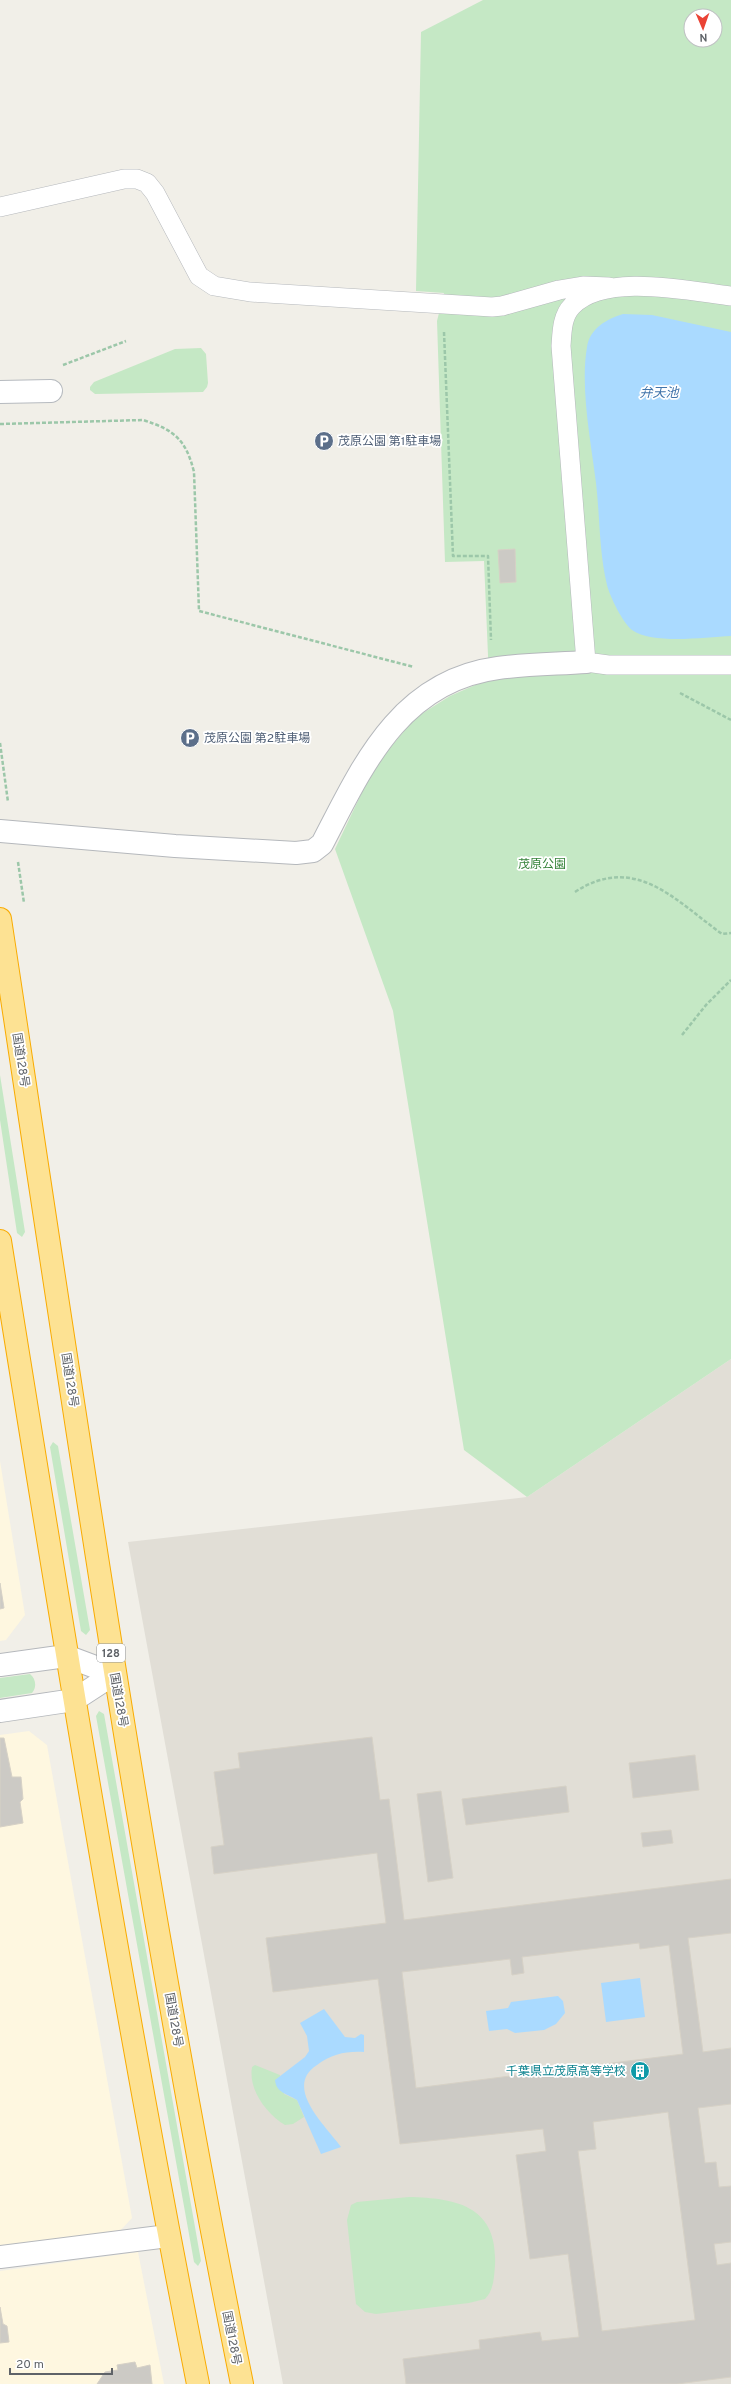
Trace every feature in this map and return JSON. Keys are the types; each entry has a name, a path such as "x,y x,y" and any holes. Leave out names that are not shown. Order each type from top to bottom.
{"highway":[{"name":"国道128号","path":"0,919 114,1674 212,2239 242,2384"},
{"path":"0,1241 66,1656 168,2236 198,2384"}],"street":[{"path":"0,392 51,391"},
{"path":"0,831 183,846 296,853 313,851 322,844 364,763 386,733 410,708 441,687 469,675 497,668 586,662"},
{"path":"0,1665 66,1656 114,1674"},
{"path":"0,1711 74,1700 114,1674"},
{"path":"0,2257 168,2236"}],"lane":[{"path":"0,208 112,181 137,179 147,183 155,194 199,276 214,286 250,292 492,306 502,306 559,290 583,286 665,289 731,296"},
{"path":"609,287 584,296 571,307 564,321 562,335 586,662 608,665 731,665"}],"path":[{"path":"444,329 453,556 488,556 491,643"},
{"path":"57,366 126,341"},
{"path":"0,424 143,420 164,426 178,438 190,454 194,472 199,611 412,668 419,666"},
{"path":"666,665 665,682 671,689 731,720"},
{"path":"575,892 591,881 604,877 618,876 635,880 663,889 722,934 731,933"},
{"path":"682,1036 706,1005 731,980"}],"shaded area":[{"path":"731,1359 731,2384 283,2384 128,1542 527,1497"},
{"path":"0,1461 25,1615 6,1640 0,1641"},
{"path":"29,1731 47,1745 132,2218 120,2231 0,2246 0,1735"},
{"path":"138,2252 164,2384 0,2384 0,2271"}],"green space":[{"name":"茂原公園","path":"483,0 731,0 731,1359 527,1497 464,1450 393,1011 335,849 374,767 415,718 450,696 489,679 484,561 445,562 437,321 444,293 416,291 421,32"},
{"path":"201,348 206,354 208,383 203,392 95,394 90,390 90,387 94,382 175,349"},
{"path":"0,1075 25,1232 22,1237 17,1233 0,1120"},
{"path":"53,1442 58,1446 90,1630 86,1635 81,1631 50,1447"},
{"path":"30,1674 34,1678 35,1683 35,1688 32,1693 0,1698 0,1678"},
{"path":"99,1711 104,1714 201,2261 198,2266 194,2262 96,1716"},
{"path":"255,2065 280,2075 284,2094 297,2100 304,2117 293,2124 285,2125 272,2115 256,2093 252,2076 252,2067"},
{"path":"409,2197 444,2200 459,2204 472,2210 482,2218 490,2230 494,2245 495,2265 492,2287 485,2299 469,2303 376,2314 365,2312 356,2304 347,2220 351,2205 357,2202"}],"water":[{"name":"弁天池","path":"623,314 652,315 731,332 731,636 666,639 642,635 628,627 614,603 607,585 602,560 596,483 585,397 585,363 589,340 595,330 605,322"},
{"path":"640,1978 645,2017 606,2022 601,1983"},
{"path":"558,1996 563,2001 565,2013 556,2024 544,2030 515,2033 507,2029 489,2031 486,2011 508,2008 511,2002"},
{"path":"324,2009 345,2037 355,2038 361,2034 364,2035 364,2052 351,2052 334,2056 317,2065 308,2074 304,2084 305,2095 317,2117 341,2147 321,2154 297,2100 283,2093 278,2088 275,2080 305,2057 309,2051 307,2036 300,2023"}],"building":[{"path":"515,549 516,582 500,583 498,550"},
{"path":"0,1583 4,1608 0,1609"},
{"name":"千葉県立茂原高等学校","path":"372,1737 380,1800 389,1799 404,1920 731,1879 731,1933 688,1938 703,2052 731,2048 731,2104 698,2108 705,2163 716,2162 719,2187 731,2186 731,2242 714,2244 717,2265 731,2263 731,2377 677,2384 406,2384 403,2359 480,2349 479,2340 540,2332 542,2341 579,2337 568,2254 530,2259 516,2155 546,2151 543,2129 400,2144 378,1979 273,1992 266,1938 386,1923 377,1853 214,1874 211,1847 224,1845 214,1772 240,1768 238,1753","holes":["639,1943 640,1949 669,1945 683,2054 416,2088 402,1972 510,1959 512,1975 524,1973 522,1957","668,2112 695,2320 602,2331 578,2151 596,2149 593,2122"]},
{"path":"0,1738 4,1738 12,1777 21,1777 23,1799 20,1802 23,1823 0,1827"},
{"path":"695,1755 699,1790 633,1798 629,1763"},
{"path":"566,1786 569,1812 466,1825 462,1799"},
{"path":"441,1791 453,1878 428,1882 417,1794"},
{"path":"671,1830 673,1843 643,1847 641,1833"},
{"path":"0,2307 3,2324 7,2326 9,2342 0,2343"},
{"path":"135,2362 137,2368 150,2365 152,2384 97,2384 105,2372 118,2370 117,2365"}],"place":[{"name":"茂原公園 第1駐車場","path":"324,441"},
{"name":"茂原公園 第2駐車場","path":"190,738"},
{"name":"千葉県立茂原高等学校","path":"640,2071"}]}
